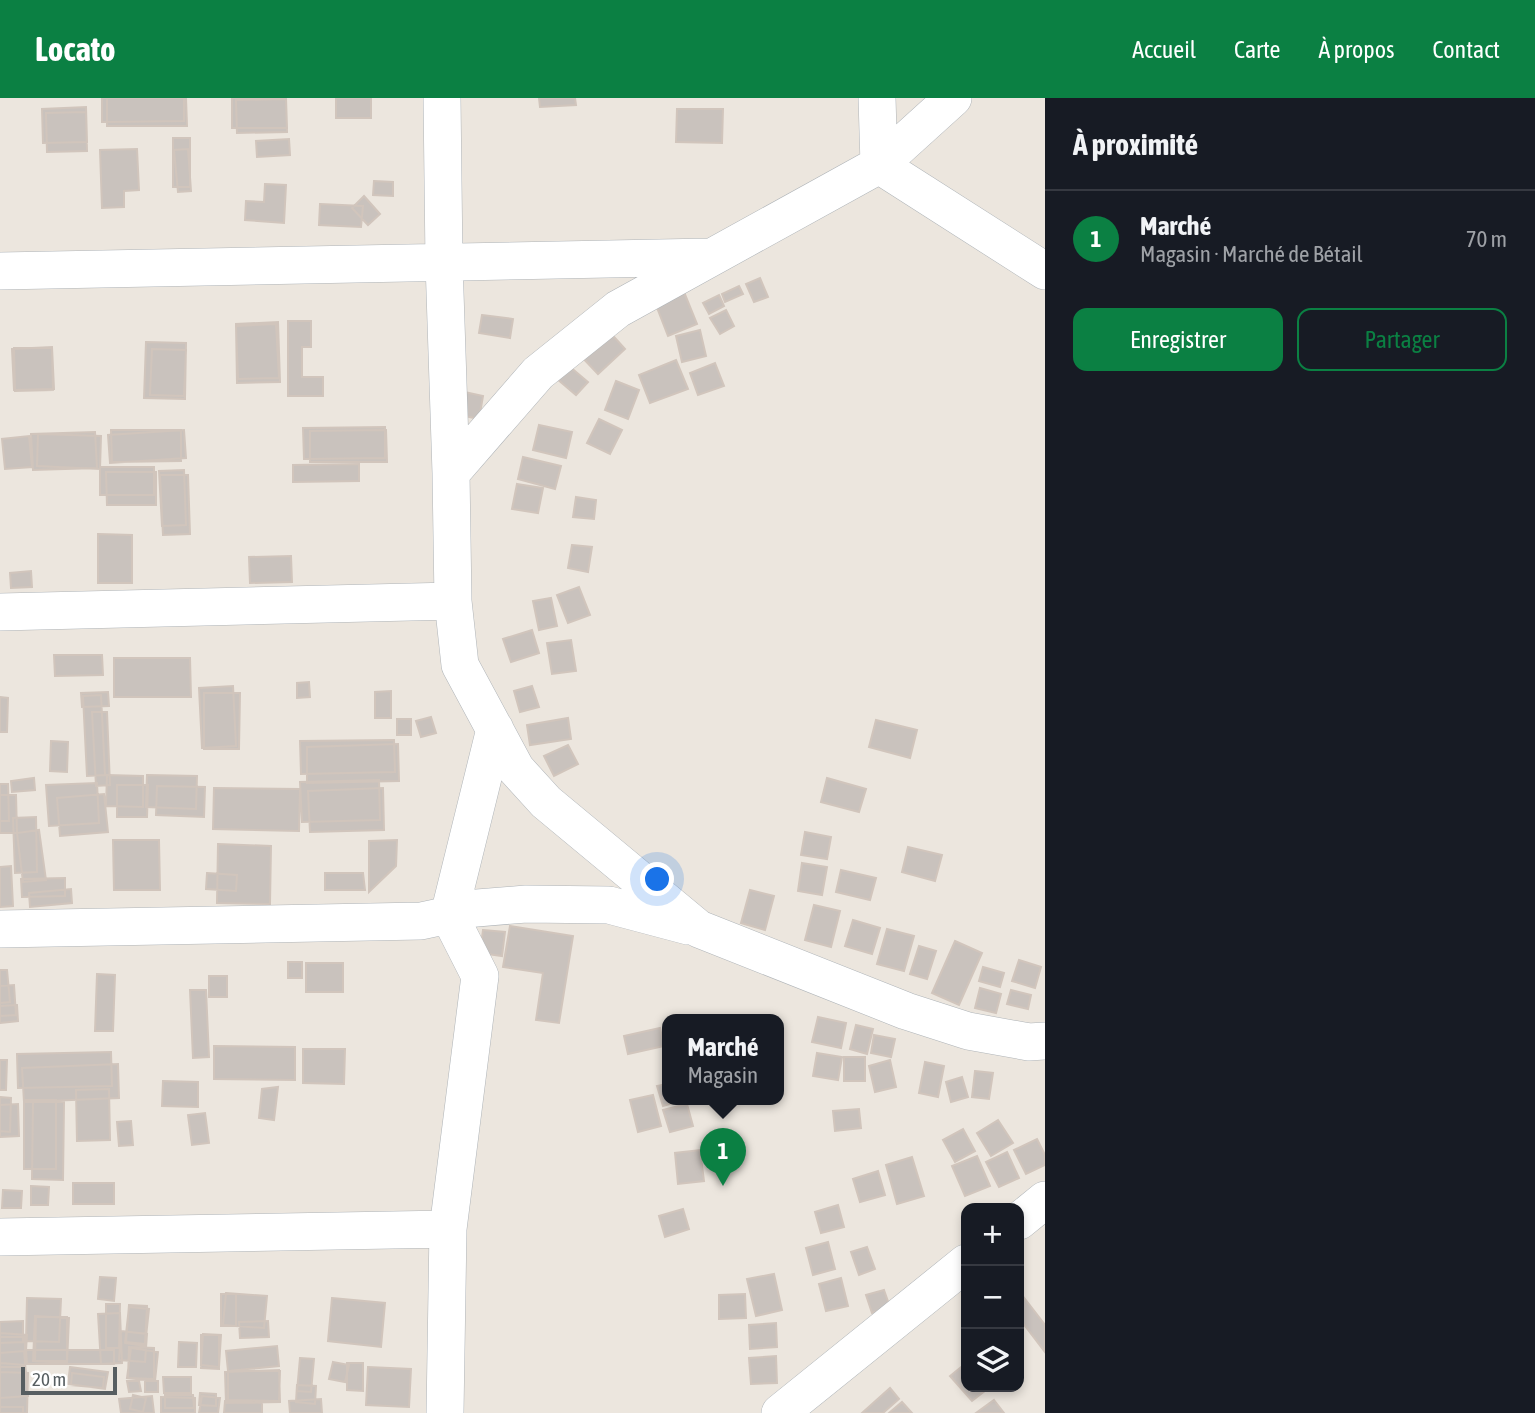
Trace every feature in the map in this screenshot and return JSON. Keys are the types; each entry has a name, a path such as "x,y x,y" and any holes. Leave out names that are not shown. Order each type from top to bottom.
{"street":[{"path":"442,98 453,601 460,665 516,769 546,802 699,929"},
{"path":"877,98 880,165"},
{"path":"451,473 538,373 618,309 880,165 953,98"},
{"path":"880,165 1045,271"},
{"path":"0,271 713,257"},
{"path":"0,612 453,601"},
{"path":"445,1413 448,1229 480,976 449,915 495,729"},
{"path":"0,929 421,921 465,909 526,904 609,905 699,929 906,1011 968,1031 1029,1042 1045,1041"},
{"path":"1024,1217 1045,1200"},
{"path":"0,1237 448,1229"},
{"path":"780,1413 962,1266"}],"building":[{"path":"102,98 184,98 184,121 102,122"},
{"path":"107,98 186,98 187,126 107,126"},
{"path":"232,98 286,98 287,128 232,128"},
{"path":"336,98 371,98 371,118 336,118"},
{"path":"539,98 575,98 576,105 540,107"},
{"path":"286,99 287,132 237,133 236,100"},
{"path":"86,107 87,142 43,143 42,109"},
{"path":"677,109 723,109 722,143 676,142"},
{"path":"86,112 87,151 47,152 46,113"},
{"path":"173,138 190,138 190,187 173,187"},
{"path":"289,139 290,155 257,157 256,141"},
{"path":"137,149 139,190 124,191 124,207 102,208 100,150"},
{"path":"188,149 191,191 178,192 174,150"},
{"path":"374,181 393,182 393,196 373,195"},
{"path":"265,184 286,185 284,223 245,220 246,201 264,202"},
{"path":"364,196 380,214 368,225 352,208"},
{"path":"320,204 363,206 361,227 319,225"},
{"path":"760,278 768,297 754,302 746,284"},
{"path":"739,286 743,294 725,302 722,294"},
{"path":"684,292 697,324 668,336 656,305"},
{"path":"719,295 724,306 709,314 703,303"},
{"path":"726,310 734,326 720,334 710,318"},
{"path":"482,315 513,319 510,338 479,333"},
{"path":"288,321 311,321 311,347 302,347 302,377 323,377 323,396 288,396"},
{"path":"278,322 280,382 237,383 236,324"},
{"path":"276,324 279,378 238,379 236,326"},
{"path":"606,328 625,349 598,374 578,353"},
{"path":"700,330 706,356 682,362 676,336"},
{"path":"146,342 186,343 185,399 144,398"},
{"path":"52,347 54,389 14,390 12,349"},
{"path":"14,348 52,348 53,390 15,391"},
{"path":"152,349 186,350 184,396 150,395"},
{"path":"676,360 688,389 650,403 639,375"},
{"path":"715,363 724,386 698,395 690,373"},
{"path":"569,366 588,382 576,395 557,379"},
{"path":"616,381 639,390 628,419 605,410"},
{"path":"460,391 483,396 479,419 455,414"},
{"path":"599,419 622,430 610,454 587,443"},
{"path":"539,425 572,432 566,458 533,450"},
{"path":"385,427 385,458 304,459 303,428"},
{"path":"111,430 181,430 181,461 112,462"},
{"path":"184,430 186,458 110,463 108,435"},
{"path":"386,430 387,462 310,462 310,431"},
{"path":"95,432 97,468 33,470 31,434"},
{"path":"38,434 101,436 100,469 37,466"},
{"path":"29,436 32,467 5,469 2,439"},
{"path":"523,457 561,466 555,489 518,479"},
{"path":"359,464 359,481 293,482 293,465"},
{"path":"100,467 154,467 154,495 100,495"},
{"path":"184,470 186,525 162,526 159,471"},
{"path":"106,472 156,472 156,505 107,505"},
{"path":"160,475 188,475 190,534 163,535"},
{"path":"517,484 543,488 538,513 512,509"},
{"path":"576,497 596,500 594,519 573,517"},
{"path":"98,534 132,535 132,583 98,583"},
{"path":"572,545 592,547 588,572 568,568"},
{"path":"291,556 292,582 250,583 249,557"},
{"path":"31,571 32,587 11,588 10,573"},
{"path":"579,587 590,615 568,623 557,595"},
{"path":"551,598 557,626 539,630 533,601"},
{"path":"532,630 539,653 511,662 503,639"},
{"path":"571,640 576,671 552,674 547,643"},
{"path":"54,655 102,655 103,675 55,676"},
{"path":"114,658 190,658 191,697 114,697"},
{"path":"309,682 310,697 297,698 297,683"},
{"path":"233,686 236,746 202,748 199,688"},
{"path":"532,686 539,707 520,712 514,691"},
{"path":"391,691 391,718 375,718 375,692"},
{"path":"108,692 109,706 82,707 81,693"},
{"path":"204,693 240,693 239,749 204,749"},
{"path":"101,695 105,775 87,776 83,696"},
{"path":"0,697 8,698 7,732 0,732"},
{"path":"92,712 107,712 110,785 96,786"},
{"path":"431,717 436,733 421,737 416,721"},
{"path":"568,718 571,739 530,745 527,725"},
{"path":"397,719 411,719 411,735 397,735"},
{"path":"876,720 917,730 910,758 869,747"},
{"path":"394,740 395,772 301,774 300,741"},
{"path":"51,741 68,742 67,772 50,771"},
{"path":"398,744 399,781 307,783 307,747"},
{"path":"568,745 578,764 554,776 544,756"},
{"path":"107,775 143,776 143,807 106,806"},
{"path":"147,775 197,776 196,809 146,807"},
{"path":"34,778 35,790 12,792 11,781"},
{"path":"827,778 866,789 859,812 821,802"},
{"path":"379,780 380,820 302,822 300,782"},
{"path":"97,783 99,823 49,826 46,785"},
{"path":"0,784 8,784 9,821 0,821"},
{"path":"117,785 148,785 147,817 117,817"},
{"path":"157,786 205,787 204,817 156,815"},
{"path":"214,788 300,789 299,831 213,829"},
{"path":"383,788 384,830 310,832 308,791"},
{"path":"104,794 108,832 60,836 57,798"},
{"path":"0,795 16,795 17,833 0,833"},
{"path":"36,817 37,872 15,873 13,818"},
{"path":"39,830 46,880 23,882 17,833"},
{"path":"805,832 831,837 827,859 801,855"},
{"path":"113,840 159,840 160,890 114,890"},
{"path":"397,840 396,866 369,892 369,841"},
{"path":"218,844 271,846 270,904 217,903"},
{"path":"908,847 942,855 935,881 902,872"},
{"path":"802,863 827,867 822,895 798,891"},
{"path":"11,866 13,906 0,907 0,867"},
{"path":"841,870 876,878 870,900 836,892"},
{"path":"207,873 237,875 236,891 206,889"},
{"path":"325,873 363,873 365,890 325,890"},
{"path":"65,878 65,896 22,897 21,879"},
{"path":"71,889 72,903 30,907 29,893"},
{"path":"750,890 774,896 765,930 741,923"},
{"path":"814,905 840,911 831,947 805,940"},
{"path":"853,920 880,928 872,954 845,946"},
{"path":"510,926 573,936 559,1023 536,1020 543,973 503,967"},
{"path":"887,929 914,936 904,971 877,964"},
{"path":"483,930 505,932 502,956 480,953"},
{"path":"955,941 982,953 959,1005 932,993"},
{"path":"919,946 936,951 927,979 910,974"},
{"path":"1019,960 1041,967 1035,988 1012,981"},
{"path":"288,962 302,962 302,978 288,978"},
{"path":"306,963 343,963 343,992 306,992"},
{"path":"983,967 1004,973 1000,987 979,981"},
{"path":"0,970 7,970 10,1002 0,1003"},
{"path":"97,974 115,975 113,1031 95,1031"},
{"path":"209,976 227,976 227,997 209,997"},
{"path":"14,985 16,1015 0,1016 0,986"},
{"path":"980,988 1001,994 996,1013 975,1008"},
{"path":"190,990 206,990 209,1057 193,1058"},
{"path":"1011,990 1031,995 1028,1009 1007,1004"},
{"path":"17,1005 18,1021 0,1023 0,1006"},
{"path":"818,1017 846,1023 841,1048 812,1042"},
{"path":"856,1025 873,1029 867,1054 850,1049"},
{"path":"660,1028 662,1046 628,1054 624,1036"},
{"path":"874,1035 895,1039 891,1057 871,1053"},
{"path":"214,1046 295,1047 295,1080 214,1079"},
{"path":"303,1049 345,1049 344,1084 303,1083"},
{"path":"111,1052 112,1086 18,1088 17,1054"},
{"path":"817,1053 842,1057 838,1080 813,1076"},
{"path":"844,1057 865,1057 865,1081 844,1081"},
{"path":"0,1060 7,1060 6,1090 0,1090"},
{"path":"890,1060 896,1087 875,1092 869,1066"},
{"path":"925,1062 944,1066 938,1097 919,1093"},
{"path":"118,1064 119,1098 24,1102 22,1068"},
{"path":"975,1071 993,1073 989,1099 972,1097"},
{"path":"962,1077 968,1097 951,1102 946,1082"},
{"path":"163,1081 198,1082 198,1107 162,1106"},
{"path":"662,1085 662,1103 657,1086"},
{"path":"278,1087 274,1120 259,1118 262,1089"},
{"path":"109,1089 110,1140 77,1141 76,1090"},
{"path":"653,1095 661,1126 638,1132 630,1100"},
{"path":"0,1097 11,1098 10,1132 0,1131"},
{"path":"24,1100 56,1100 56,1169 24,1169"},
{"path":"33,1102 64,1102 63,1180 32,1179"},
{"path":"18,1104 19,1136 0,1137 0,1105"},
{"path":"687,1105 693,1126 670,1132 663,1110"},
{"path":"859,1109 861,1128 835,1131 833,1111"},
{"path":"205,1113 209,1143 192,1145 188,1115"},
{"path":"998,1120 1013,1143 991,1156 977,1133"},
{"path":"131,1121 133,1145 119,1146 117,1122"},
{"path":"963,1129 975,1151 955,1162 943,1140"},
{"path":"1037,1139 1045,1155 1045,1165 1026,1174 1014,1150"},
{"path":"700,1150 704,1181 678,1184 675,1153"},
{"path":"1007,1152 1019,1178 999,1187 986,1162"},
{"path":"977,1156 990,1186 965,1196 952,1166"},
{"path":"912,1157 924,1196 897,1204 886,1165"},
{"path":"878,1171 885,1195 860,1202 853,1179"},
{"path":"73,1183 114,1183 114,1204 73,1204"},
{"path":"31,1186 49,1187 48,1205 31,1205"},
{"path":"3,1190 22,1191 21,1208 2,1208"},
{"path":"838,1205 844,1227 821,1233 815,1212"},
{"path":"683,1209 689,1229 665,1237 659,1216"},
{"path":"828,1242 835,1269 813,1275 806,1248"},
{"path":"867,1247 875,1269 859,1275 851,1252"},
{"path":"774,1274 782,1310 756,1316 747,1279"},
{"path":"100,1277 116,1278 114,1301 98,1299"},
{"path":"841,1278 848,1306 826,1311 819,1284"},
{"path":"884,1290 890,1307 872,1313 866,1295"},
{"path":"226,1293 267,1296 264,1328 223,1325"},
{"path":"221,1294 236,1294 236,1326 221,1326"},
{"path":"745,1294 746,1318 719,1319 719,1295"},
{"path":"27,1298 61,1299 59,1342 26,1341"},
{"path":"332,1298 385,1303 381,1347 328,1341"},
{"path":"1024,1298 1045,1325 1045,1352 1024,1325"},
{"path":"106,1304 120,1304 119,1348 106,1348"},
{"path":"129,1305 147,1306 145,1344 126,1342"},
{"path":"129,1307 149,1309 145,1346 125,1343"},
{"path":"120,1313 122,1363 101,1364 98,1314"},
{"path":"35,1316 69,1318 67,1363 33,1361"},
{"path":"36,1317 67,1317 67,1361 35,1361"},
{"path":"23,1321 23,1342 0,1343 0,1322"},
{"path":"268,1321 269,1337 240,1338 239,1322"},
{"path":"776,1323 777,1347 750,1349 749,1325"},
{"path":"121,1331 147,1334 145,1362 119,1360"},
{"path":"0,1333 27,1335 25,1365 0,1363"},
{"path":"203,1334 221,1335 219,1367 201,1365"},
{"path":"201,1335 219,1335 219,1369 201,1368"},
{"path":"0,1337 25,1337 25,1367 0,1367"},
{"path":"179,1342 197,1343 196,1367 178,1367"},
{"path":"277,1346 279,1366 228,1371 226,1351"},
{"path":"129,1347 154,1348 154,1379 128,1378"},
{"path":"131,1348 158,1352 155,1381 127,1378"},
{"path":"26,1350 114,1350 114,1364 27,1364"},
{"path":"24,1351 28,1396 0,1398 0,1353"},
{"path":"776,1356 777,1383 751,1384 749,1358"},
{"path":"300,1358 314,1359 311,1392 297,1391"},
{"path":"333,1362 349,1365 345,1382 329,1379"},
{"path":"347,1363 363,1363 363,1391 347,1390"},
{"path":"70,1367 108,1372 105,1389 68,1384"},
{"path":"368,1367 411,1369 409,1407 366,1405"},
{"path":"961,1367 961,1388 950,1376"},
{"path":"279,1370 280,1402 226,1403 225,1372"},
{"path":"228,1371 280,1371 279,1401 228,1400"},
{"path":"0,1372 28,1373 27,1413 0,1413"},
{"path":"72,1373 104,1377 103,1388 71,1385"},
{"path":"163,1377 191,1377 191,1393 164,1393"},
{"path":"127,1381 139,1381 141,1391 129,1392"},
{"path":"145,1381 158,1381 158,1392 145,1392"},
{"path":"297,1385 316,1386 315,1404 296,1402"},
{"path":"890,1388 899,1399 883,1413 862,1413"},
{"path":"964,1392 984,1392 972,1401"},
{"path":"200,1393 216,1394 216,1406 199,1405"},
{"path":"133,1395 146,1398 143,1412 130,1409"},
{"path":"165,1395 193,1395 194,1408 165,1408"},
{"path":"152,1396 154,1413 121,1413 119,1399"},
{"path":"202,1396 220,1398 218,1413 199,1413"},
{"path":"161,1397 195,1398 195,1413 161,1413"},
{"path":"321,1399 322,1413 290,1413 289,1401"},
{"path":"994,1400 1004,1413 976,1413"},
{"path":"225,1401 262,1403 262,1413 224,1413"},
{"path":"902,1402 912,1413 889,1413"},
{"path":"0,1407 23,1407 23,1413 0,1413"}],"place":[{"name":"Marché","path":"723,1186"}]}
